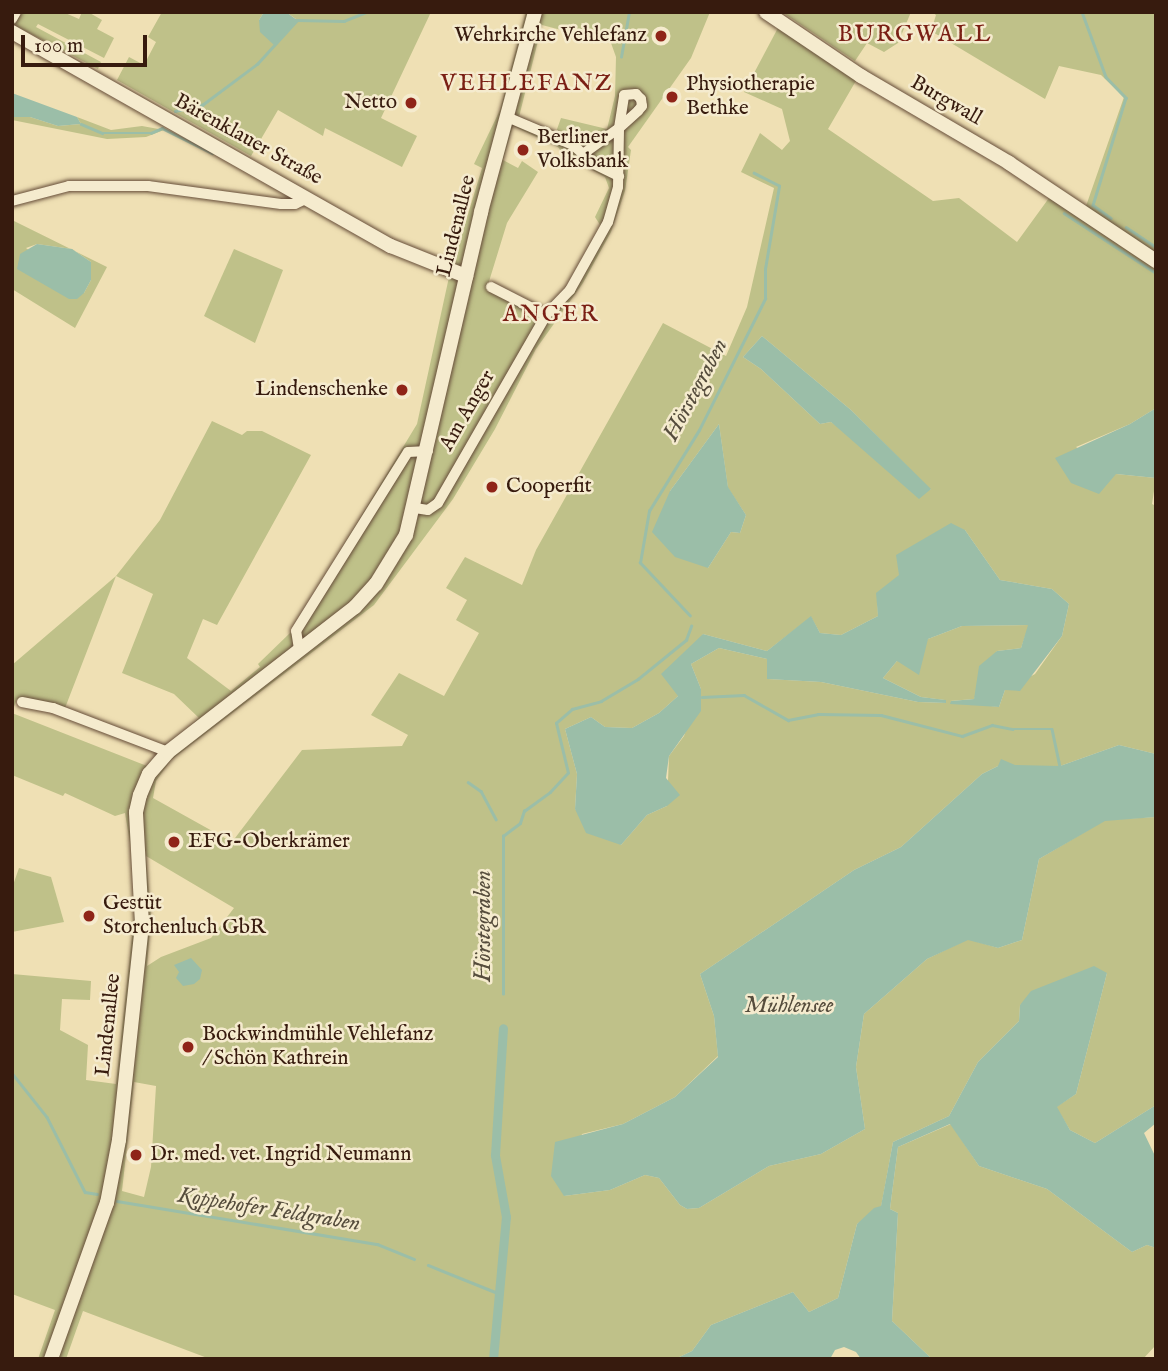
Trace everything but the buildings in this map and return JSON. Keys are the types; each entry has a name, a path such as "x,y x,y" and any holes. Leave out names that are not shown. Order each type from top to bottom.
{"main road":[{"name":"Lindenallee","path":"51,1359 107,1203 119,1140 142,924 136,812 149,774 169,752 355,607 376,584 406,535 415,508 466,276 536,12"},
{"name":"Burgwall","path":"766,12 861,76 1009,163 1156,261"},
{"name":"Bärenklauer Straße","path":"12,32 391,246 466,276"}],"street":[{"path":"12,19 16,12"},
{"path":"507,117 573,145 594,164 619,176"},
{"name":"Am Anger","path":"415,508 428,510 438,503 546,315 570,290 608,222 619,176 619,128 583,154"},
{"path":"12,201 69,186 148,186 281,204 295,204 308,198"},
{"path":"491,287 546,315"},
{"path":"299,649 296,631 387,484 408,452 428,451"},
{"path":"22,702 53,708 169,752"}],"green space":[{"path":"20,12 63,12 79,19 82,12 88,12 102,20 97,29 114,38 104,58 38,24 36,27 101,62 98,69 14,25"},
{"path":"162,12 264,12 259,20 296,19 286,12 431,12 381,118 417,136 402,167 325,128 323,136 278,110 251,156 117,80 129,57 144,65 156,42 148,37"},
{"path":"526,12 710,12 691,58 628,147 631,150 625,191 611,232 583,283 536,349 495,429 453,499 374,605 171,760 156,781 153,798 232,842 302,750 402,746 408,735 371,715 399,673 444,696 479,633 456,620 467,600 446,588 465,557 522,585 536,550 663,323 726,356 747,307 774,188 741,172 760,133 782,150 790,141 782,109 744,92 779,26 857,79 828,129 933,201 959,198 1017,242 1057,187 1086,206 1124,97 1101,75 1059,66 1045,99 931,31 936,15 932,12 1156,12 1156,408 1130,424 1076,447 1116,474 1156,478 1152,504 1156,506 1156,754 1119,745 1060,766 998,766 982,774 901,847 854,870 700,974 714,1016 718,1056 675,1097 623,1124 582,1134 564,1196 610,1190 645,1175 659,1178 680,1205 687,1209 699,1208 769,1166 821,1154 865,1129 856,1067 864,1014 927,959 968,939 998,948 1022,940 1039,859 1105,820 1156,817 1156,1105 1095,1143 1070,1130 1056,1107 1076,1094 1107,973 1020,1005 1019,1021 978,1062 949,1116 893,1142 881,1207 857,1224 838,1298 809,1312 793,1292 711,1325 692,1351 675,1359 210,1359 83,1311 66,1359 38,1359 55,1310 12,1294 12,974 91,981 90,1000 62,999 60,1030 88,1045 86,1080 116,1084 136,879 125,813 115,816 65,793 63,796 12,775 12,713 147,766 199,718 174,694 122,673 153,594 116,576 160,520 212,421 242,435 247,431 262,431 311,455 217,625 203,619 187,658 231,691 260,667 258,664 291,632 417,424 449,277 482,168 474,164 500,110","holes":["542,25 611,43 616,57 615,96 607,129 561,118 556,132 519,117","513,126 558,147 563,154 605,177 609,188 595,217 602,228 569,286 540,316 487,288 507,223 538,172 522,161 518,168 503,160","762,336 851,410 931,490 831,422 820,424 761,369 743,357","719,424 728,488 746,515 740,533 731,532 708,568 670,491","965,530 1000,580 1052,589 1069,604 1062,636 1035,674 1005,690 999,707 950,701 974,699 997,651 1021,648 1029,625 962,626 928,639 897,661 883,678 921,697 945,700 945,703 918,702 821,682 768,679 767,659 719,648 691,664 701,689 684,736 669,756 667,806 647,815 621,845 575,809 577,774 565,729 591,717 605,727 632,728 659,713 678,696 703,634 767,651 811,617 820,633 841,635 878,616 877,593","146,856 234,908 211,938 161,957 147,966 151,917","134,1082 156,1086 151,1167 144,1197 122,1191"]},
{"path":"782,12 911,12 898,43 884,52 867,43 855,61"},
{"path":"12,117 30,117 58,126 81,124 77,117 111,130 142,126 164,130 146,137 107,139 12,120"},
{"path":"12,220 70,249 37,244 26,248 84,293 91,280 91,262 76,251 107,267 75,328 12,289"},
{"path":"234,249 283,270 255,343 204,316"},
{"path":"116,576 65,708 17,699 12,712 12,665"},
{"path":"19,868 51,877 64,922 12,932 12,888"},
{"path":"951,1124 979,1166 1047,1189 1132,1252 1147,1245 1156,1248 1156,1345 1143,1359 932,1359 892,1321 898,1213 890,1209 898,1147"}],"water":[{"path":"264,12 286,12 297,20 274,45 260,32 259,20"},
{"path":"12,93 77,117 81,124 58,126 30,117 12,117"},
{"path":"37,244 72,249 91,262 91,280 77,299 69,299 17,269 20,254"},
{"path":"762,336 851,410 931,489 919,499 831,422 820,424 761,369 743,357"},
{"path":"1156,408 1156,478 1116,474 1099,494 1071,483 1055,458 1130,424"},
{"path":"719,424 728,487 746,515 740,533 731,532 708,568 675,557 652,532 670,491"},
{"path":"951,523 965,530 1000,580 1052,589 1069,604 1062,636 1020,691 1005,690 999,707 950,704 951,701 974,699 979,666 997,651 1021,648 1028,625 962,626 928,639 919,675 897,661 883,678 921,697 946,700 946,703 918,702 821,682 767,679 767,659 719,648 691,664 701,689 701,711 669,756 666,778 680,795 667,806 647,815 621,845 586,833 575,809 577,774 565,729 591,717 605,727 632,728 659,713 678,696 661,674 703,634 767,651 811,616 820,633 841,635 878,616 876,593 899,575 896,555"},
{"name":"Mühlensee","path":"1119,745 1156,754 1156,817 1105,821 1039,859 1022,940 998,948 968,940 927,959 864,1014 856,1067 865,1129 821,1154 769,1166 699,1208 687,1209 680,1205 659,1178 645,1175 610,1190 564,1196 551,1176 555,1142 623,1124 675,1097 718,1057 714,1016 700,974 854,870 901,847 982,774 998,766 1001,759 1015,765 1060,766"},
{"path":"191,958 202,970 200,979 194,984 183,986 176,978 179,972 174,965"},
{"path":"1094,966 1107,973 1076,1094 1057,1107 1070,1130 1095,1143 1156,1105 1156,1123 1144,1133 1156,1158 1156,1248 1147,1245 1132,1252 1047,1189 979,1166 950,1124 898,1147 890,1209 898,1213 892,1321 932,1359 861,1359 856,1352 844,1347 835,1350 830,1359 675,1359 692,1351 711,1325 793,1292 809,1312 838,1298 857,1224 874,1208 881,1206 893,1142 949,1116 978,1062 1019,1021 1020,1005 1031,991"}],"waterway":[{"path":"175,111 202,105 257,64 297,20 344,21 366,12"},
{"path":"621,57 629,12"},
{"path":"1082,12 1106,77 1126,98 1093,205 1111,218"},
{"path":"81,124 102,133 151,133 162,128 212,153"},
{"name":"Hörstegraben","path":"690,616 640,563 649,511 699,430 765,299 765,269 779,186 754,173"},
{"path":"1064,213 1156,273"},
{"path":"1126,227 1156,247"},
{"name":"Hörstegraben","path":"503,994 503,836 520,823 524,811 550,792 568,773 556,723 572,709 601,701 638,679 686,640 691,626"},
{"path":"702,697 744,695 788,720 818,714 881,715 962,736 992,725 1013,729 1052,729 1060,766"},
{"path":"468,782 481,791 496,819"},
{"name":"Hörstegraben","path":"493,1359 506,1217 495,1155 503,1028"},
{"name":"Koppehofer Feldgraben","path":"12,1073 47,1117 85,1192 97,1194"},
{"name":"Koppehofer Feldgraben","path":"117,1201 377,1244 414,1259"},
{"name":"Koppehofer Feldgraben","path":"428,1265 500,1294"}],"place":[{"name":"Wehrkirche Vehlefanz","path":"661,36"},
{"name":"Physiotherapie Bethke","path":"672,97"},
{"name":"Netto","path":"411,103"},
{"name":"Berliner Volksbank","path":"523,150"},
{"name":"Lindenschenke","path":"402,390"},
{"name":"Cooperfit","path":"492,487"},
{"name":"EFG-Oberkrämer","path":"174,842"},
{"name":"Gestüt Storchenluch GbR","path":"89,916"},
{"name":"Bockwindmühle Vehlefanz / Schön Kathrein","path":"188,1047"},
{"name":"Dr. med. vet. Ingrid Neumann","path":"136,1155"}],"district":[{"name":"BURGWALL","path":"915,35"},
{"name":"VEHLEFANZ","path":"527,84"},
{"name":"ANGER","path":"551,315"}]}
